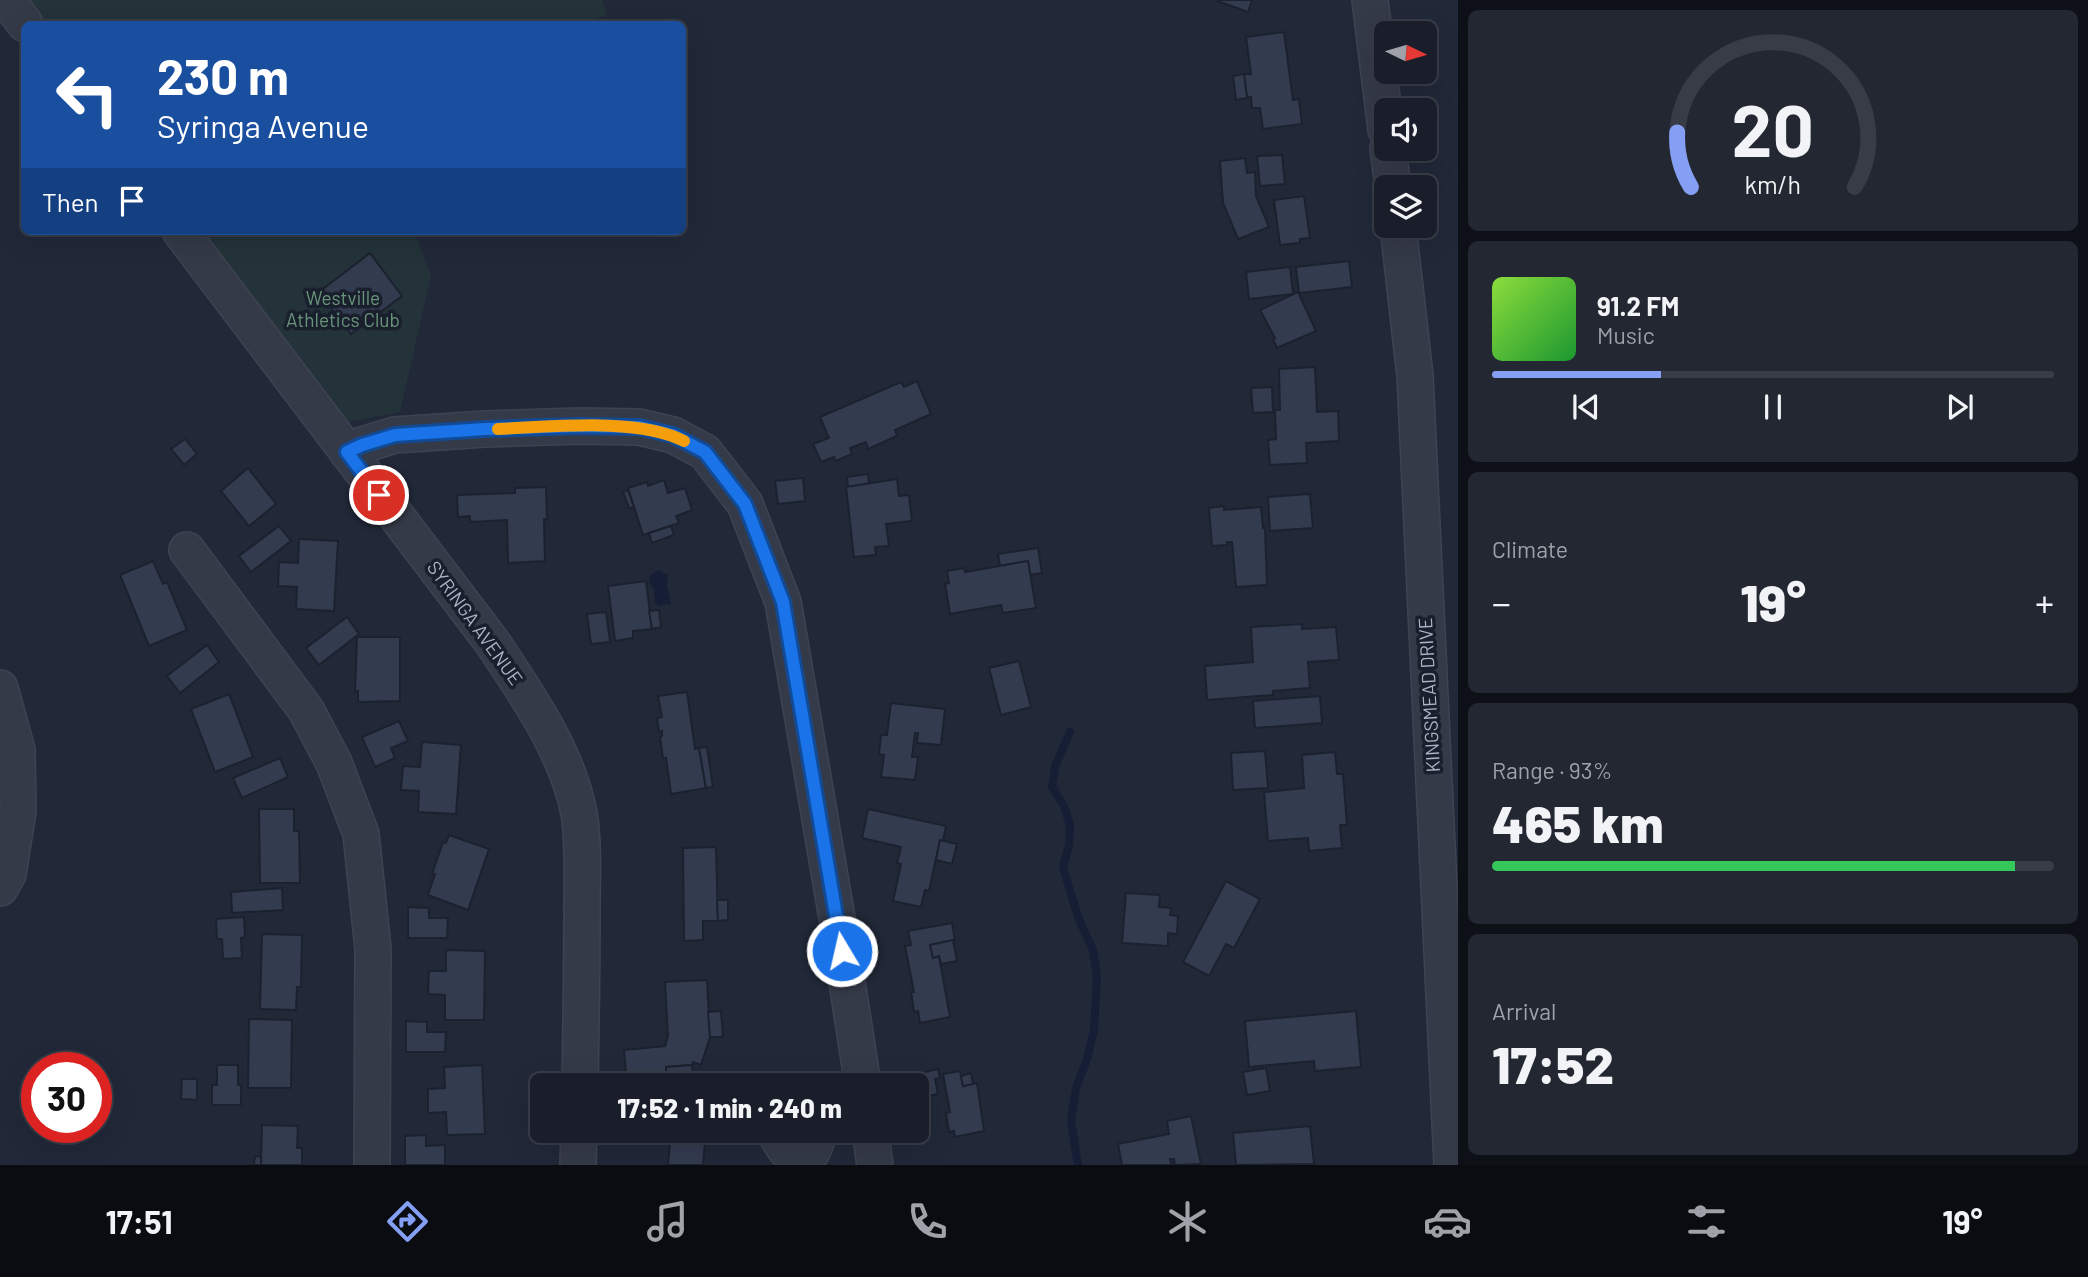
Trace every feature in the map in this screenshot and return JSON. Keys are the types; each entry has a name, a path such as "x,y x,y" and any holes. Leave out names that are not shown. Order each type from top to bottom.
{"street":[{"path":"7,0 23,21"},
{"path":"1370,0 1382,98"},
{"name":"SYRINGA AVENUE","path":"183,235 492,642 534,705 565,768 579,812 582,853 580,1073"},
{"name":"KINGSMEAD DRIVE","path":"1399,238 1415,376 1444,730 1452,1165"},
{"path":"347,452 395,435 580,426 639,427 673,435 705,452 745,504 783,602 861,1073"},
{"path":"187,550 306,710 334,763 361,834 373,949 372,1165"},
{"path":"0,688 17,750 18,811 8,874 0,888"},
{"path":"578,1165 579,1143"},
{"path":"781,1143 787,1154 804,1159 812,1152 816,1143"},
{"path":"872,1143 876,1165"}],"green space":[{"path":"9,0 602,0 607,15 589,21 26,21"},
{"name":"Westville Athletics Club","path":"188,235 416,235 431,275 400,412 333,425"}],"water":[{"path":"658,570 668,575 671,605 659,606 655,603 650,576"}],"building":[{"path":"1215,0 1252,0 1248,12"},
{"path":"1284,32 1293,100 1299,99 1302,124 1263,129 1260,108 1252,108 1251,97 1247,98 1244,74 1251,74 1246,37"},
{"path":"1244,74 1247,98 1236,100 1233,76"},
{"path":"1282,155 1285,184 1260,186 1257,156"},
{"path":"1245,158 1247,173 1255,172 1256,196 1269,227 1238,239 1223,203 1220,161"},
{"path":"1304,196 1310,238 1300,239 1300,243 1280,245 1274,200"},
{"path":"370,253 402,296 351,334 319,292"},
{"path":"1349,261 1352,287 1299,293 1296,267"},
{"path":"1290,267 1293,294 1249,299 1246,272"},
{"path":"1298,292 1316,331 1277,348 1273,339 1275,338 1260,310"},
{"path":"1315,367 1317,412 1338,411 1339,441 1306,443 1307,463 1270,465 1268,440 1276,439 1275,410 1280,410 1279,369"},
{"path":"917,381 931,414 895,430 897,436 868,449 866,442 850,448 852,454 836,461 834,457 821,462 813,444 829,438 820,417 901,382 904,387"},
{"path":"1272,387 1273,412 1253,413 1251,388"},
{"path":"185,439 197,454 184,465 171,449"},
{"path":"248,468 276,504 249,526 221,491"},
{"path":"868,474 869,484 848,487 847,477"},
{"path":"803,478 805,501 778,504 775,481"},
{"path":"897,479 899,496 909,495 912,521 886,524 889,546 875,547 876,555 854,557 846,487"},
{"path":"664,480 668,493 685,488 692,510 676,516 679,523 643,535 628,488 647,482 648,486"},
{"path":"546,487 545,561 508,563 507,520 470,522 470,516 458,517 457,495 515,493 515,488"},
{"path":"628,490 634,507 629,508 623,492"},
{"path":"1310,494 1313,528 1270,531 1268,497"},
{"path":"1224,506 1224,510 1261,507 1263,528 1265,527 1267,585 1236,587 1232,542 1227,542 1228,545 1212,546 1209,508"},
{"path":"279,526 291,541 251,572 239,556"},
{"path":"671,526 674,535 652,543 649,533"},
{"path":"299,539 338,541 334,611 296,609 297,587 278,586 279,562 298,563"},
{"path":"1038,548 1042,573 1030,575 1028,561 1000,566 998,554"},
{"path":"153,561 163,584 167,582 187,630 149,646 120,575"},
{"path":"1028,561 1036,608 1003,613 1001,605 950,614 945,584 949,583 947,571 964,568 965,572"},
{"path":"646,581 652,629 633,631 633,638 615,641 608,586"},
{"path":"659,610 661,627 652,629 649,611"},
{"path":"606,612 610,642 591,644 587,614"},
{"path":"347,617 359,634 319,665 306,648"},
{"path":"1302,624 1302,629 1336,627 1339,660 1308,662 1310,688 1273,691 1273,695 1207,700 1205,666 1253,662 1251,627"},
{"path":"357,637 400,637 400,701 358,702 358,691 355,692"},
{"path":"207,645 219,662 180,693 167,676"},
{"path":"1019,661 1031,707 1001,715 989,668"},
{"path":"687,692 695,749 699,748 706,788 671,794 660,737 662,731 659,732 657,718 662,717 658,696"},
{"path":"229,694 253,757 215,772 191,709"},
{"path":"1320,696 1322,723 1255,728 1253,701"},
{"path":"891,703 945,709 941,745 917,743 918,733 915,733 912,757 918,757 915,780 881,777 884,755 879,754 881,735 887,735"},
{"path":"399,721 408,741 391,748 395,758 375,767 362,737"},
{"path":"422,742 461,745 456,814 418,812 419,791 401,790 403,766 420,767"},
{"path":"707,747 713,787 706,788 699,748"},
{"path":"1265,751 1268,788 1233,790 1231,753"},
{"path":"1335,752 1337,774 1343,774 1347,825 1340,825 1342,848 1309,851 1308,838 1268,841 1264,792 1304,788 1302,755"},
{"path":"280,758 288,777 242,798 233,778"},
{"path":"259,809 294,809 294,831 299,831 300,883 260,883"},
{"path":"868,809 946,826 943,841 940,840 929,891 925,890 921,907 893,901 901,864 897,863 901,847 862,838"},
{"path":"449,835 489,849 468,910 428,895 443,842 446,843"},
{"path":"940,840 957,844 952,864 936,860"},
{"path":"716,847 718,921 703,921 703,940 684,941 683,848"},
{"path":"1226,881 1260,899 1234,948 1226,944 1209,976 1183,962"},
{"path":"282,888 283,910 232,913 231,892"},
{"path":"1126,893 1160,895 1159,907 1171,908 1170,915 1178,916 1177,934 1168,933 1168,946 1122,943"},
{"path":"717,900 728,900 728,920 718,921"},
{"path":"408,907 429,908 429,918 448,918 447,938 408,938"},
{"path":"244,917 242,958 223,959 222,939 217,939 216,919"},
{"path":"952,923 955,940 930,945 933,958 939,956 950,1017 920,1023 918,1011 914,1012 911,992 914,992 905,946 911,945 908,931"},
{"path":"262,934 302,935 301,987 297,987 296,1010 260,1009"},
{"path":"953,940 957,961 941,964 939,956 933,958 930,945"},
{"path":"446,950 485,951 484,1020 445,1020 445,995 428,994 429,971 446,971"},
{"path":"707,980 710,1037 701,1065 693,1062 692,1065 666,1067 666,1073 626,1073 624,1050 665,1046 668,1036 665,982"},
{"path":"721,1011 723,1037 710,1037 708,1012"},
{"path":"1356,1011 1361,1067 1315,1071 1314,1061 1249,1067 1245,1021"},
{"path":"249,1019 292,1020 291,1088 248,1088"},
{"path":"406,1021 427,1022 427,1032 446,1032 445,1052 406,1052"},
{"path":"217,1065 238,1065 241,1105 212,1105 212,1085 217,1085"},
{"path":"482,1065 485,1134 447,1135 446,1112 428,1113 428,1089 445,1088 444,1067"},
{"path":"692,1065 693,1073 666,1073 666,1067"},
{"path":"1266,1068 1270,1091 1247,1095 1243,1072"},
{"path":"938,1069 940,1078 935,1079 938,1094 929,1096 929,1073 920,1073"},
{"path":"960,1071 963,1086 977,1083 984,1131 955,1137 954,1131 949,1132 946,1113 950,1112 943,1074"},
{"path":"971,1073 973,1084 963,1086 961,1076"},
{"path":"182,1079 197,1079 197,1100 181,1099"},
{"path":"1191,1116 1201,1164 1175,1165 1174,1159 1170,1159 1172,1165 1122,1165 1118,1144 1169,1134 1167,1121"},
{"path":"262,1125 298,1126 297,1148 302,1148 302,1165 261,1165"},
{"path":"1310,1126 1314,1164 1236,1165 1233,1133"},
{"path":"426,1135 426,1146 445,1145 445,1165 405,1165 405,1136"},
{"path":"670,1143 705,1143 703,1165 668,1165"},
{"path":"255,1156 261,1157 261,1165 254,1165"}],"waterway":[{"path":"1070,732 1055,766 1052,787 1064,806 1070,825 1069,845 1063,867 1078,917 1093,950 1097,976 1094,1030 1076,1088 1071,1121 1078,1165"}],"slow traffic":[{"path":"498,429 639,427 673,435 684,441"}],"route":[{"path":"379,495 347,452 395,435 485,429 639,427 673,435 705,452 745,504 783,602 842,951"}]}
